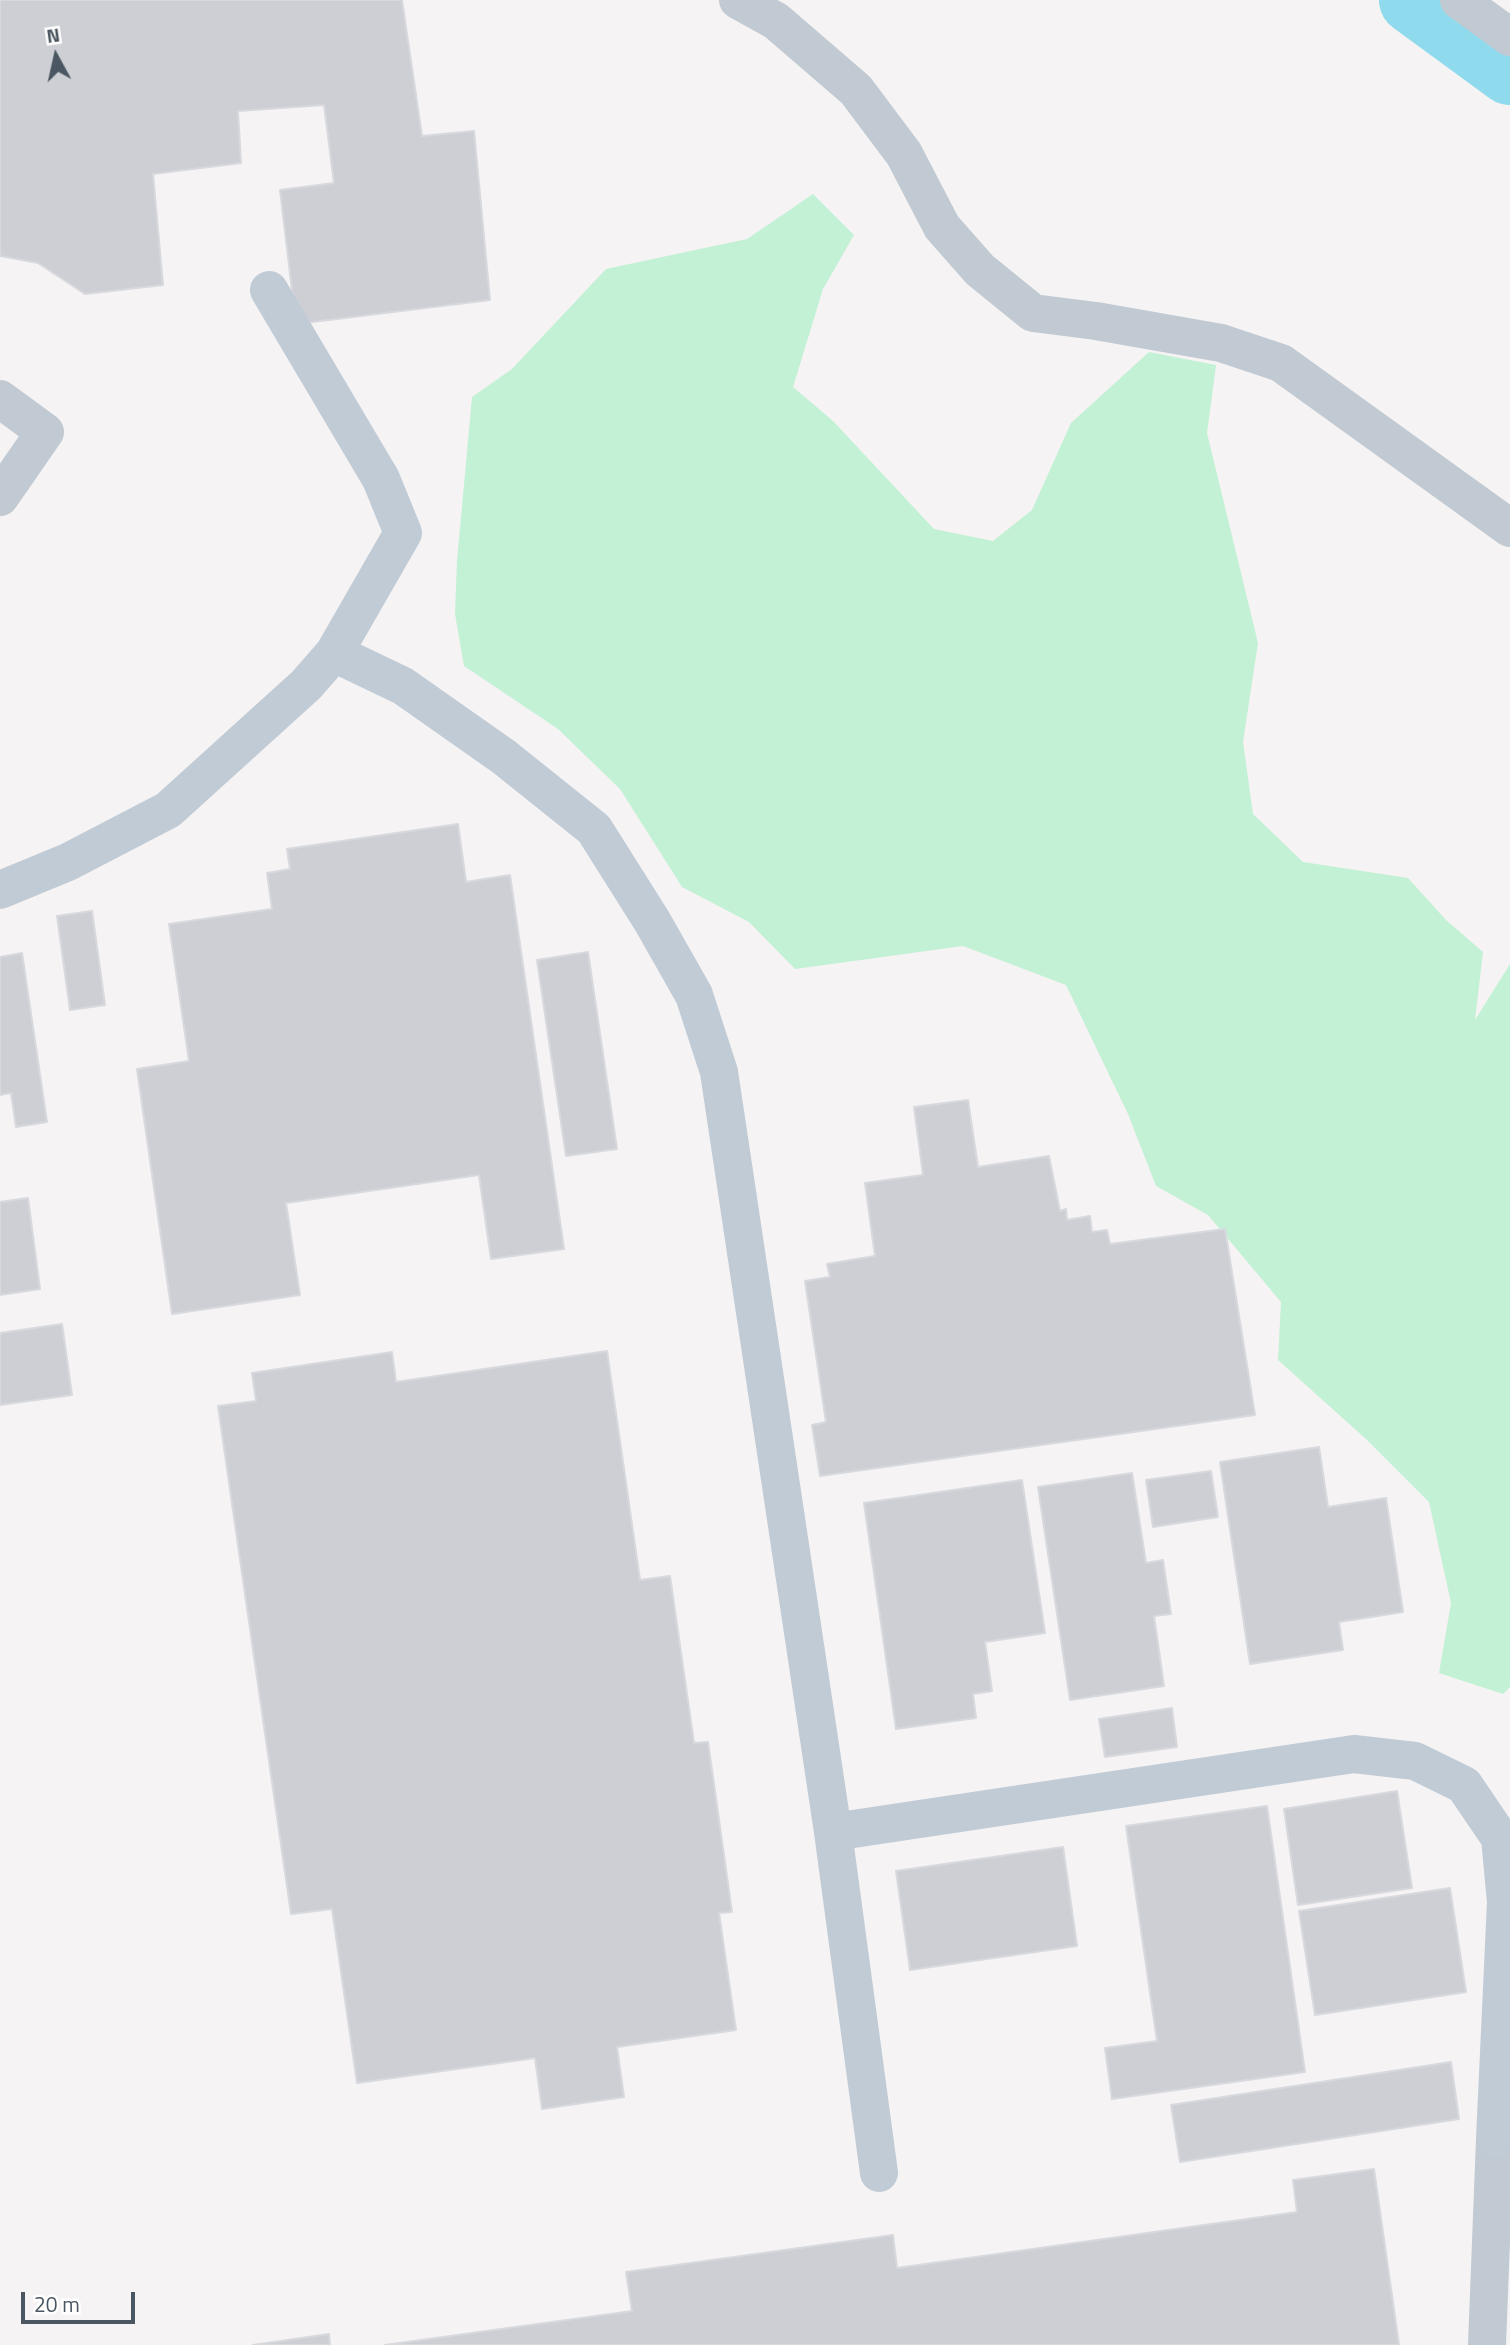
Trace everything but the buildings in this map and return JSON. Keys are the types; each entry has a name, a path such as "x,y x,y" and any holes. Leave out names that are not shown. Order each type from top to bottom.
{"street":[{"path":"738,0 776,21 856,90 904,154 942,227 980,271 1033,313 1096,320 1221,343 1281,363 1510,528"},
{"path":"1459,0 1510,37"},
{"path":"2,884 68,862 169,810 306,685 334,653 403,533 381,479 269,290"},
{"path":"0,399 45,432 0,497"},
{"path":"334,653 403,686 504,757 594,829 652,921 694,995 719,1072 833,1832 879,2173"},
{"path":"833,1832 1354,1754 1415,1761 1464,1785 1500,1838 1506,1902 1488,2345"}],"green space":[{"path":"813,194 854,235 823,289 793,387 833,421 934,529 993,541 1032,510 1071,423 1149,352 1216,365 1207,433 1258,643 1243,742 1253,814 1303,862 1408,878 1446,920 1483,952 1475,1020 1510,964 1510,1687 1503,1694 1439,1673 1451,1603 1429,1502 1366,1439 1278,1360 1281,1302 1208,1215 1156,1186 1128,1114 1066,985 963,946 795,969 749,922 682,887 620,789 558,729 464,666 455,614 457,561 472,397 512,369 606,269 747,239"}],"waterway":[{"path":"1413,0 1510,71"}]}
